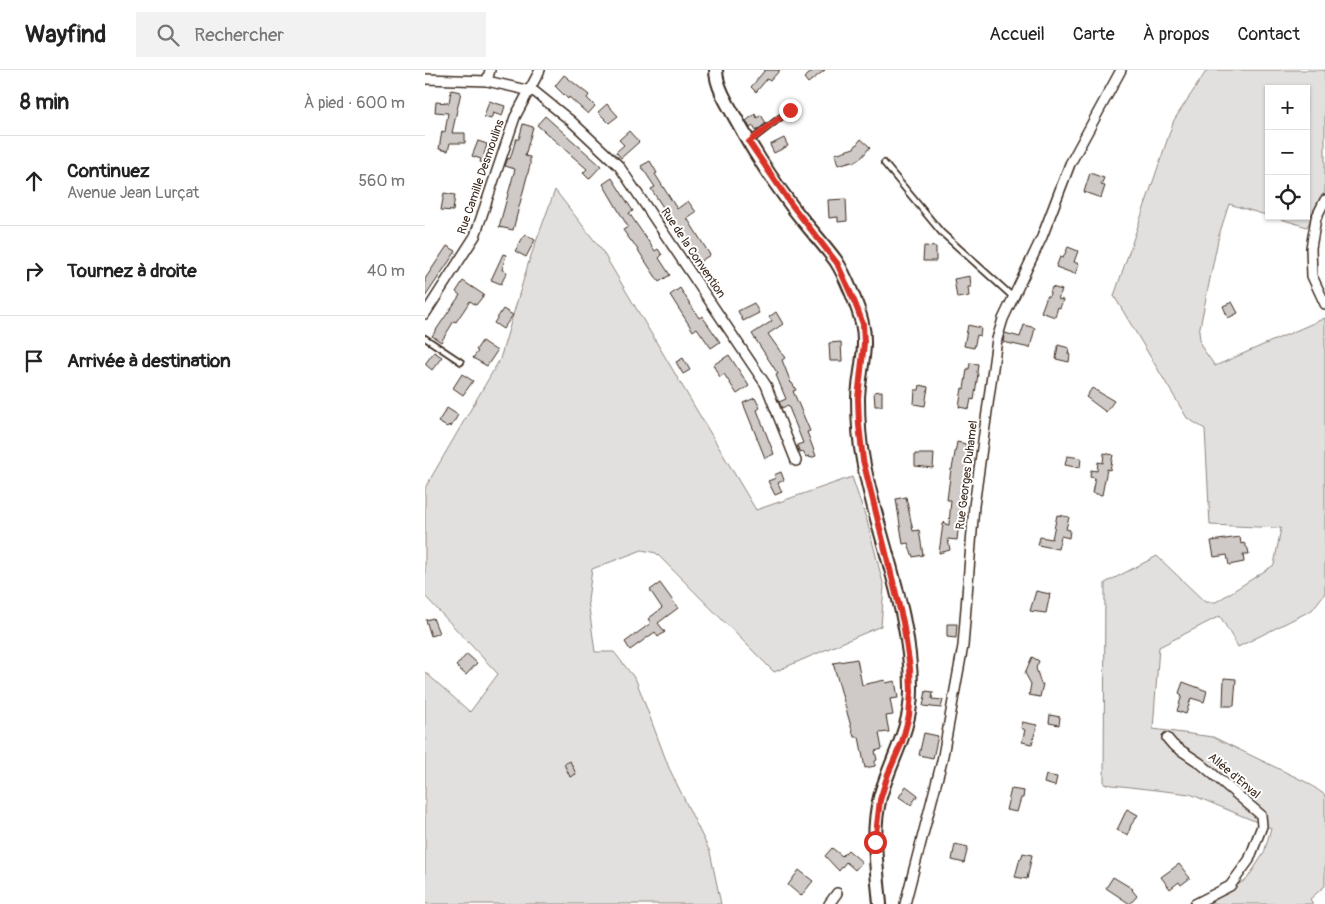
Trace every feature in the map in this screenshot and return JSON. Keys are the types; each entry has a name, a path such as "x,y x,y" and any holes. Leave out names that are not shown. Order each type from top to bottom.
{"main road":[{"path":"716,70 716,77 729,107 749,142 791,204 837,263 863,324 864,343 858,398 863,460 903,622 910,668 911,692 909,716 902,742 888,774 880,800 875,842 880,904"}],"street":[{"path":"487,81 490,70"},
{"name":"Rue Camille Desmoulins","path":"425,314 475,236 515,117 540,70"},
{"name":"Rue Georges Duhamel","path":"905,904 942,761 963,646 973,516 997,339 1013,296 1025,276 1042,237 1070,164 1121,70"},
{"name":"Rue de la Convention","path":"425,79 487,81 535,92 571,121 619,166 766,385 796,461"},
{"path":"1325,200 1316,218 1311,248 1312,276 1325,304"},
{"name":"Allée d'Enval","path":"1167,738 1173,745 1200,763 1261,815 1262,826 1249,860 1230,886 1195,904"},
{"path":"829,904 837,893"}],"lane":[{"path":"749,142 790,110"},
{"path":"884,163 941,232 1013,296"},
{"path":"425,338 461,362"}],"shaded area":[{"path":"1207,70 1325,70 1325,191 1307,227 1284,220 1310,220 1310,85 1265,85 1265,215 1229,204 1219,235 1199,332 1201,346 1215,366 1325,318 1325,593 1312,610 1238,647 1220,616 1159,647 1153,729 1213,737 1308,783 1325,795 1325,886 1310,899 1313,904 1207,904 1247,879 1264,853 1271,828 1190,794 1104,784 1105,583 1157,556 1205,602 1216,602 1274,565 1281,528 1210,525 1205,429 1187,418 1114,296 1174,120"},
{"path":"555,190 601,249 756,510 852,477 867,521 884,587 881,626 774,672 656,553 642,550 592,569 588,600 595,652 614,652 636,680 669,768 710,852 721,904 425,904 425,672 470,712 498,674 425,596 425,488 500,359 529,261"}],"building":[{"path":"765,70 780,70 770,81 767,79 756,92 751,87"},
{"path":"814,70 825,70 808,83 804,78"},
{"path":"564,75 589,95 587,98 595,106 588,114 569,97 568,99 555,86"},
{"path":"451,90 461,92 452,133 465,133 465,143 450,143 448,151 439,149 442,131 445,132 448,113 435,112 436,102 449,103"},
{"path":"489,101 505,106 502,116 493,113 491,119 484,117"},
{"path":"607,104 618,116 609,123 598,112"},
{"path":"755,114 757,118 761,115 766,123 756,131 753,126 750,128 746,121"},
{"path":"545,116 601,166 589,179 583,173 587,169 537,125"},
{"path":"523,124 533,127 525,156 530,157 530,165 513,230 499,227 515,169 505,166 508,158 510,159 516,139 519,139"},
{"path":"629,131 639,142 621,158 616,152 624,145 619,140"},
{"path":"784,138 788,146 774,153 770,145"},
{"path":"861,139 870,147 862,157 853,163 852,161 838,165 835,154 854,148"},
{"path":"478,141 487,144 484,155 489,157 487,164 480,162 481,159 472,156"},
{"path":"650,161 657,173 655,174 677,209 688,201 696,212 687,218 710,255 699,262 651,189 655,187 641,166"},
{"path":"1090,173 1104,178 1101,185 1105,186 1101,198 1084,192"},
{"path":"612,178 633,211 629,213 655,251 658,249 662,255 659,258 670,275 659,282 623,230 628,227 603,184"},
{"path":"444,193 455,195 453,211 441,210"},
{"path":"846,199 847,221 838,222 838,217 829,218 828,200"},
{"path":"525,234 535,240 526,257 515,251"},
{"path":"447,246 456,251 425,297 425,279"},
{"path":"924,246 936,247 936,261 923,261"},
{"path":"1068,247 1078,251 1074,262 1079,264 1075,274 1056,267 1060,257 1063,258"},
{"path":"503,254 506,255 502,270 507,272 501,284 491,280"},
{"path":"970,276 971,287 968,287 969,296 957,298 954,279"},
{"path":"463,281 484,295 476,305 470,301 456,322 454,321 441,342 432,336 460,295 456,292"},
{"path":"1052,287 1062,290 1058,299 1063,300 1060,308 1058,307 1055,317 1041,312"},
{"path":"680,288 699,318 702,316 720,342 711,348 697,328 693,331 670,295"},
{"path":"1232,302 1238,313 1228,318 1223,306"},
{"path":"754,303 759,313 743,321 738,311"},
{"path":"503,309 513,315 503,329 494,323"},
{"path":"776,312 783,324 768,334 785,358 782,360 791,383 796,390 793,391 810,431 807,432 816,456 810,458 809,456 806,457 803,452 800,453 797,445 803,443 788,405 782,408 779,402 786,399 776,375 778,374 752,334 772,321 769,317"},
{"path":"968,325 981,328 980,336 977,335 974,348 964,346"},
{"path":"1024,325 1035,328 1030,348 1003,342 1005,333 1020,337"},
{"path":"482,341 497,351 487,366 473,358"},
{"path":"841,342 842,361 830,361 829,343"},
{"path":"1058,345 1069,348 1069,362 1056,359"},
{"path":"434,352 442,357 432,370 425,364"},
{"path":"729,355 749,386 737,394 724,374 720,377 713,365"},
{"path":"683,358 690,370 683,374 676,362"},
{"path":"970,363 978,364 978,374 974,400 971,399 969,409 959,407 962,388 964,389 967,369 969,369"},
{"path":"462,374 473,381 463,395 453,388"},
{"path":"920,385 928,387 925,406 914,404 915,390 919,390"},
{"path":"1092,388 1114,401 1106,412 1086,397"},
{"path":"882,391 882,406 875,406 874,392"},
{"path":"755,398 760,408 757,410 774,454 765,458 743,403"},
{"path":"447,408 458,415 451,427 438,422"},
{"path":"957,442 966,444 965,452 969,453 957,540 948,539 950,550 939,553 943,524 945,522 945,524 949,525 951,500 947,500"},
{"path":"1104,453 1113,455 1110,470 1107,469 1102,495 1092,493 1095,478 1090,477 1091,470 1097,471 1098,462 1103,463"},
{"path":"915,454 934,454 933,468 915,466"},
{"path":"1067,456 1081,458 1080,468 1065,465"},
{"path":"781,472 784,480 778,483 782,492 775,495 768,481 776,478 774,475"},
{"path":"906,497 913,531 919,530 923,555 913,557 908,543 903,544 896,499"},
{"path":"1057,515 1069,517 1066,529 1070,530 1069,538 1061,536 1058,549 1038,545 1040,537 1052,539"},
{"path":"1240,537 1241,544 1244,543 1249,554 1243,554 1244,562 1229,565 1227,555 1214,557 1211,541"},
{"path":"660,583 678,608 658,623 665,632 658,637 655,632 630,650 625,642 651,623 648,619 662,608 650,590"},
{"path":"1036,591 1050,594 1046,613 1030,611"},
{"path":"433,618 439,633 431,636 426,620"},
{"path":"947,624 957,624 956,638 947,637"},
{"path":"467,654 477,663 466,675 456,666"},
{"path":"1032,657 1039,661 1036,668 1041,684 1043,684 1040,697 1029,695 1031,684 1025,673"},
{"path":"857,659 862,685 885,680 886,683 895,681 898,698 890,699 893,715 886,716 889,732 879,733 882,749 875,751 877,760 875,761 875,766 865,768 859,737 854,737 833,663"},
{"path":"1224,678 1236,679 1234,706 1223,706"},
{"path":"1183,682 1207,691 1204,702 1191,698 1186,714 1177,711 1182,695 1179,693"},
{"path":"926,691 933,692 932,699 943,700 941,708 923,706"},
{"path":"1050,715 1060,717 1059,725 1049,723"},
{"path":"1022,722 1037,725 1032,744 1022,742 1025,730 1021,728"},
{"path":"924,733 938,736 933,758 919,755"},
{"path":"570,761 576,774 570,777 564,764"},
{"path":"1046,775 1057,777 1055,786 1044,783"},
{"path":"906,786 918,795 911,805 899,797"},
{"path":"1011,789 1024,791 1017,812 1006,810"},
{"path":"1127,809 1138,815 1131,825 1128,835 1117,830"},
{"path":"955,844 968,847 964,863 952,860"},
{"path":"832,848 842,856 848,850 862,862 855,870 846,862 839,871 825,856"},
{"path":"1023,853 1032,855 1027,879 1015,877"},
{"path":"1179,864 1190,878 1181,885 1179,882 1170,889 1161,877"},
{"path":"799,870 813,881 801,896 788,885"},
{"path":"1113,877 1133,889 1137,896 1130,904 1106,888"}],"route":[{"path":"790,110 749,142 791,204 837,263 863,324 864,343 858,398 863,460 896,588 910,668 909,716 902,742 888,774 880,800 875,842"}]}
